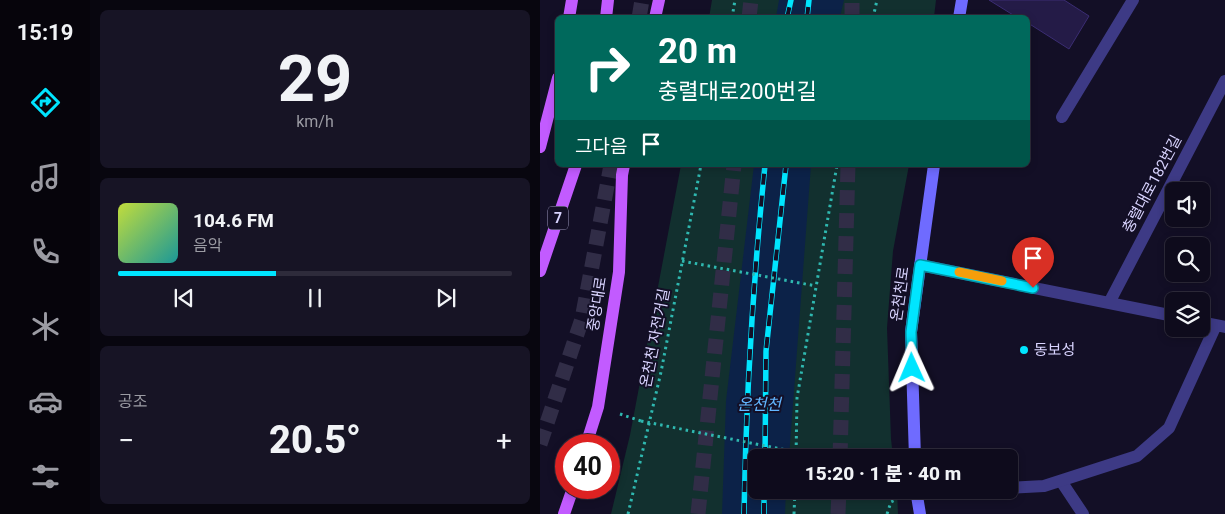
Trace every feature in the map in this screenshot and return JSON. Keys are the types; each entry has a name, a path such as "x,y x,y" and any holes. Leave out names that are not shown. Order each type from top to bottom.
{"main road":[{"path":"570,15 572,0"},
{"path":"606,15 608,0"},
{"path":"656,15 659,0"},
{"path":"540,147 555,90"},
{"name":"7","path":"540,271 575,167"},
{"name":"중앙대로","path":"589,434 598,407 619,272 624,167"},
{"path":"564,514 569,499"}],"street":[{"path":"960,15 962,0"},
{"path":"1062,117 1134,0"},
{"name":"충렬대로182번길","path":"1109,303 1225,81"},
{"name":"온천천로","path":"914,449 911,332 934,167"},
{"path":"920,265 1165,314"},
{"path":"1018,487 1044,486 1137,456 1169,428 1221,326"},
{"path":"1061,481 1083,514"},
{"path":"917,499 920,514"}],"path":[{"path":"732,15 735,0"},
{"path":"874,15 877,0"},
{"name":"온천천 자전거길","path":"628,514 661,372 701,167"},
{"path":"796,449 797,398 837,167"},
{"path":"682,261 816,286"},
{"path":"641,421 781,449"},
{"path":"794,514 795,499"}],"green space":[{"path":"712,0 936,0 934,15 710,15"},
{"path":"681,167 909,167 893,251 887,328 892,449 748,449 748,499 897,499 898,514 611,514 615,499 620,499 620,477 630,435"}],"water":[{"path":"779,0 844,0 840,15 776,15"},
{"name":"온천천","path":"754,167 811,167 790,449 748,449 748,499 786,499 785,514 722,514 726,401"}],"building":[{"path":"989,0 1064,0 1089,16 1069,49 1030,24 1030,15 1013,15"}],"tunnel":[{"path":"640,15 642,0"},
{"path":"749,15 751,0"},
{"path":"852,0 852,15"},
{"path":"540,444 582,319 611,167"},
{"path":"698,514 734,167"},
{"path":"840,449 848,167"},
{"path":"838,514 839,499"}],"railway":[{"path":"788,15 791,0"},
{"path":"807,15 809,0"},
{"path":"744,514 751,340 765,167"},
{"path":"765,449 766,351 786,167"},
{"path":"764,499 764,514"}],"slow traffic":[{"path":"959,272 1002,281"}],"place":[{"name":"동보성","path":"1024,350"}],"route":[{"path":"912,368 911,332 920,265 1033,288"}]}
